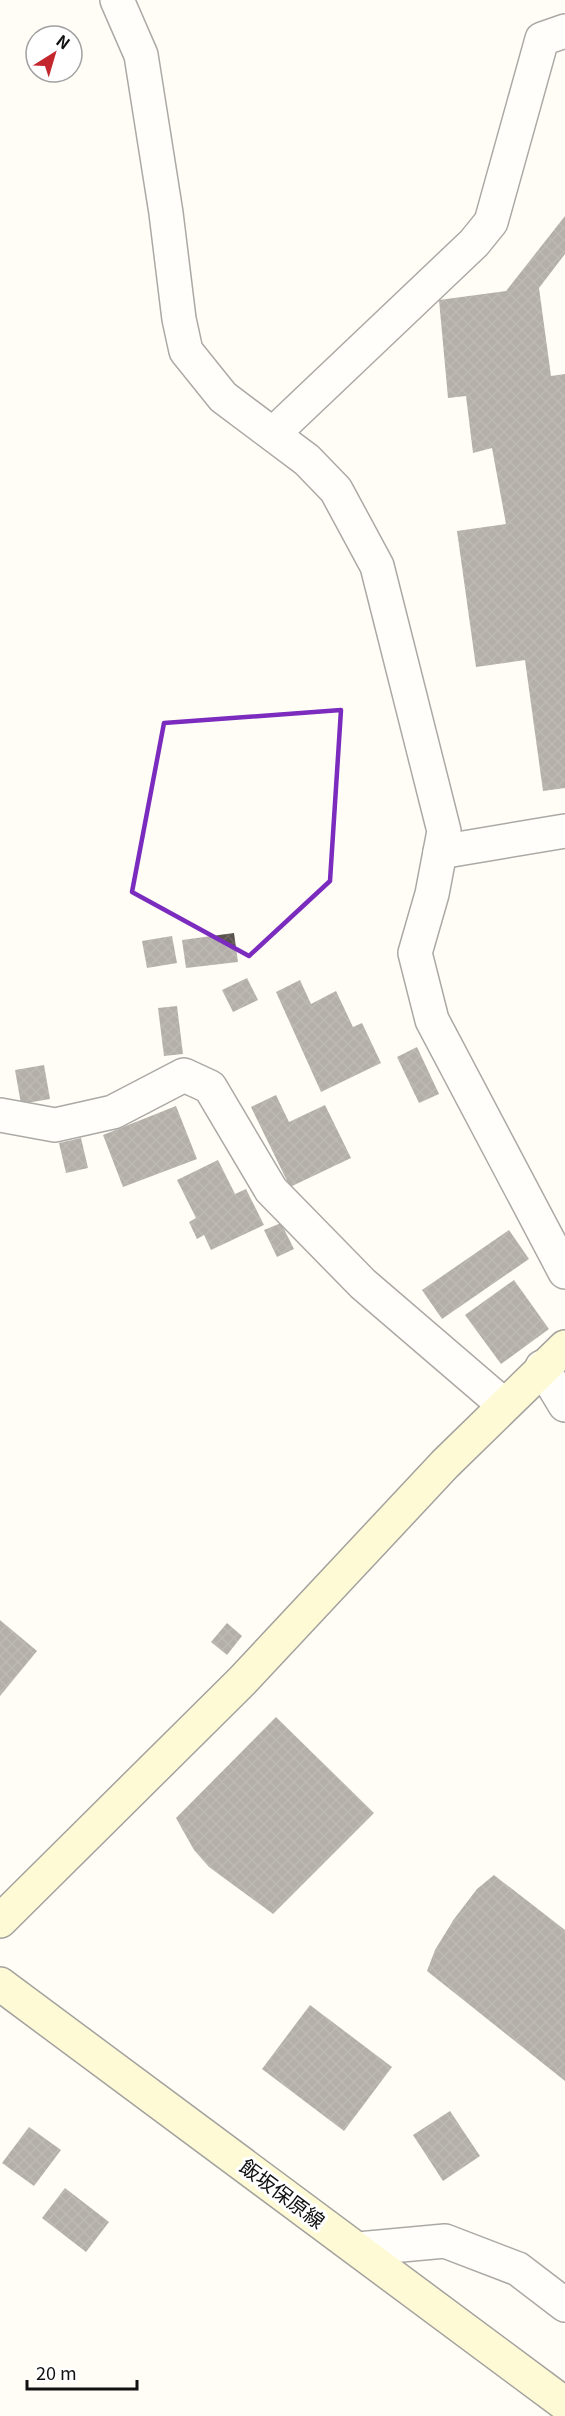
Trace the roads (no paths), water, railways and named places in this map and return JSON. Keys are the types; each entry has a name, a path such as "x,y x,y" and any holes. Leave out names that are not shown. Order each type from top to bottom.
{"street":[{"path":"117,0 141,55 166,213 179,319 186,351 223,397 307,460 336,490 377,566 444,831 432,894 416,953 432,1020 565,1272"},
{"path":"273,434 474,243 491,222 542,39 565,31"},
{"path":"440,852 565,831"},
{"path":"0,1115 56,1125 113,1112 184,1075 210,1087 271,1190 363,1284 504,1405"},
{"path":"0,1921 242,1681 445,1464 554,1357"},
{"path":"554,1357 565,1405"},
{"name":"飯坂保原線","path":"0,1984 565,2404"},
{"path":"358,2249 445,2241 518,2269 565,2305"}]}
